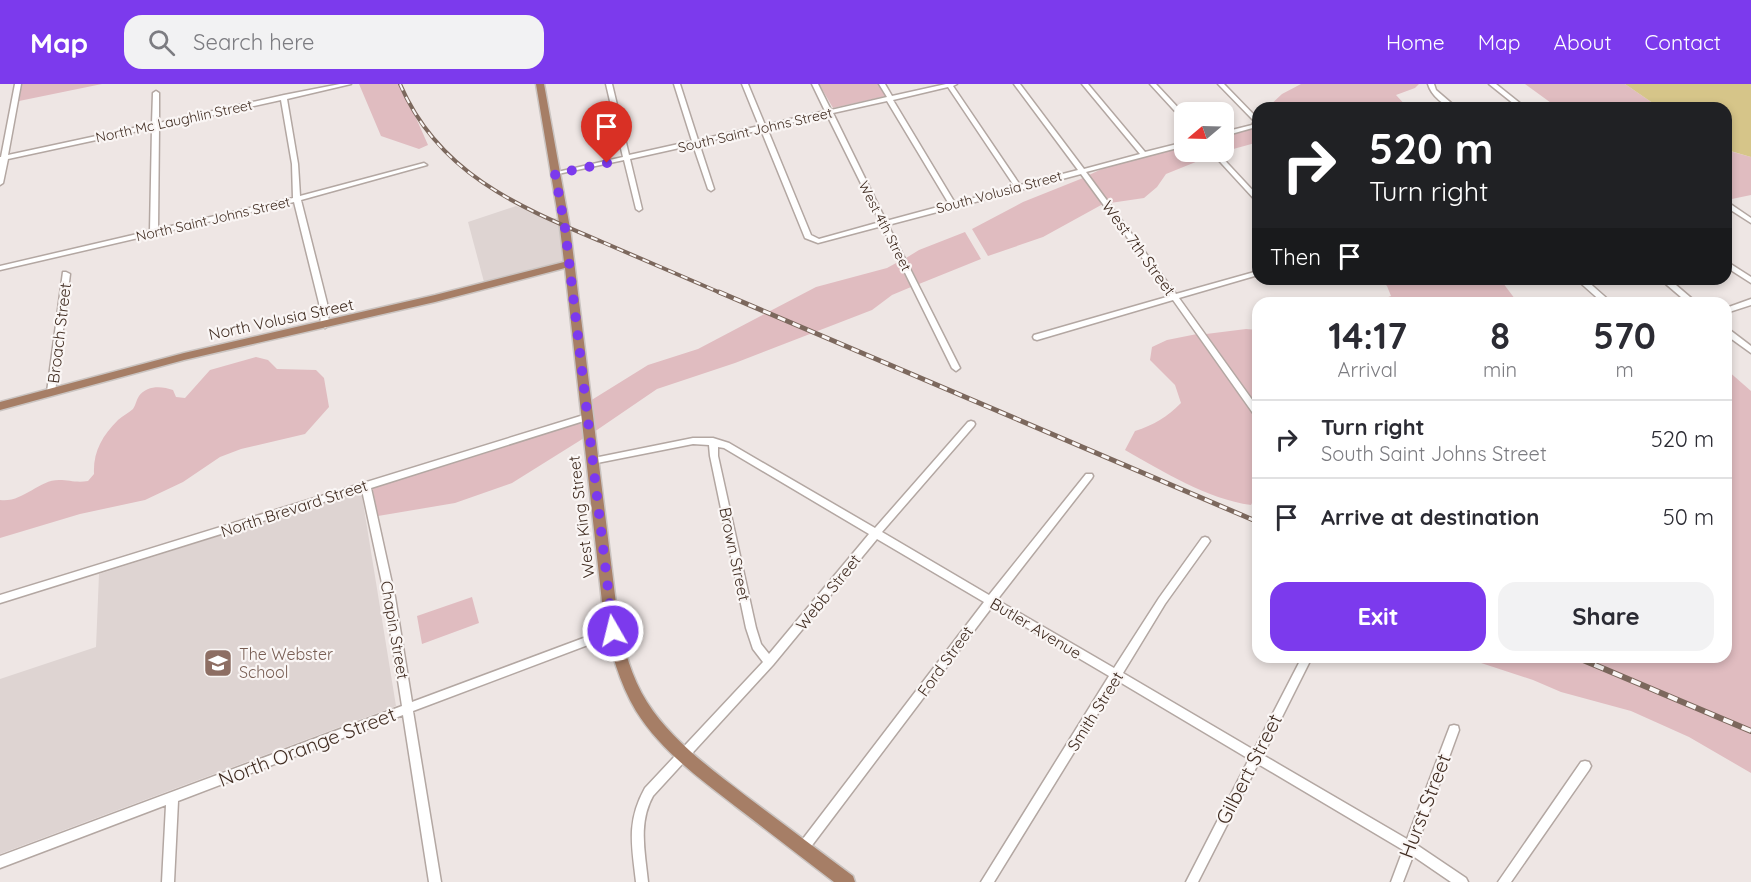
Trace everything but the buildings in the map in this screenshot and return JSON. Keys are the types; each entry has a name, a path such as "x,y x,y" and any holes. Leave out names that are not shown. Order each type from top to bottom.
{"main road":[{"name":"West King Street","path":"540,84 569,264 613,631 624,674 634,696 655,727 682,755 847,882"},
{"name":"North Volusia Street","path":"0,406 207,351 476,290 569,264"}],"street":[{"path":"0,183 2,158 18,84"},
{"name":"North Mc Laughlin Street","path":"2,158 348,84"},
{"path":"609,84 639,209"},
{"path":"677,84 711,189"},
{"path":"745,84 764,128"},
{"name":"West 4th Street","path":"815,84 956,368"},
{"path":"882,84 952,205"},
{"path":"951,84 1018,187"},
{"name":"South Saint Johns Street","path":"555,174 951,84"},
{"name":"West 7th Street","path":"1017,84 1252,406"},
{"path":"1085,84 1143,154"},
{"path":"1153,84 1174,108"},
{"path":"1221,84 1252,115"},
{"path":"1431,84 1433,91 1447,102"},
{"path":"1492,84 1516,102"},
{"path":"154,233 156,93"},
{"path":"284,97 295,164 297,198 323,303 325,325"},
{"path":"1234,131 1252,125"},
{"name":"South Volusia Street","path":"764,128 808,236 821,241 1174,147"},
{"path":"1223,162 1252,193"},
{"name":"North Saint Johns Street","path":"0,268 154,233 424,165"},
{"path":"1732,207 1751,221"},
{"path":"1732,268 1751,282"},
{"name":"Broach Street","path":"51,392 66,274"},
{"path":"1036,337 1252,275"},
{"path":"1587,285 1601,297"},
{"path":"1671,285 1686,297"},
{"path":"1732,309 1751,302"},
{"path":"1732,335 1751,350"},
{"name":"North Brevard Street","path":"0,599 587,417"},
{"name":"Webb Street","path":"642,882 637,834 638,812 649,792 814,611 876,533 972,424"},
{"name":"Butler Avenue","path":"592,460 693,441 713,441 726,445 1409,847 1462,882"},
{"name":"Brown Street","path":"713,441 714,456 751,628 757,646 769,662"},
{"name":"Ford Street","path":"803,849 990,601 1089,476"},
{"name":"Chapin Street","path":"366,486 390,597 435,882"},
{"name":"Smith Street","path":"987,882 1162,602 1205,541"},
{"name":"North Orange Street","path":"0,862 613,631"},
{"name":"Gilbert Street","path":"1192,882 1304,663"},
{"name":"Hurst Street","path":"1396,882 1454,730"},
{"path":"1504,882 1584,766"},
{"path":"168,882 172,798"}],"shaded area":[{"path":"22,84 102,84 19,101"},
{"path":"359,84 401,84 428,145 419,149 381,136"},
{"path":"819,84 878,84 886,96 833,108"},
{"path":"1301,84 1419,84 1415,88 1396,95 1402,102 1273,102 1282,94"},
{"path":"1525,84 1625,84 1651,102 1550,102"},
{"path":"1625,84 1751,84 1751,157 1732,151 1732,102 1651,102"},
{"path":"1252,128 1252,144 1234,149 1234,134"},
{"path":"1174,149 1174,162 1196,162 1166,174 1157,187 1144,198 1110,203 1089,175 1108,166"},
{"path":"1732,152 1751,157 1751,195 1732,199"},
{"path":"1083,178 1103,204 1043,237 988,256 972,229 1023,202"},
{"path":"516,206 548,218 559,218 564,261 484,282 468,222"},
{"path":"965,232 981,259 919,284 906,258 919,250"},
{"path":"898,262 911,287 892,295 872,310 735,363 657,389 594,432 590,401 648,365 698,349 816,287 887,268"},
{"path":"1504,285 1514,297 1388,297 1391,296 1387,286"},
{"path":"1252,330 1252,399 1206,334"},
{"path":"1197,334 1252,412 1251,505 1202,491 1125,450 1135,431 1160,420 1181,403 1175,385 1150,360 1152,347 1167,340"},
{"path":"256,357 268,360 277,369 316,370 324,378 329,407 305,434 241,449 220,457 183,482 145,500 80,514 0,538 0,500 16,498 51,481 88,481 94,474 97,451 103,438 118,420 133,409 142,392 155,387 164,388 173,390 176,397 185,398 210,370"},
{"path":"1732,374 1751,391 1751,773 1689,737 1631,711 1561,692 1481,663 1732,663"},
{"path":"582,422 584,438 512,483 455,503 378,516 372,487"},
{"name":"The Webster School","path":"352,494 362,496 396,706 0,854 0,679 96,647 99,574"},
{"path":"472,597 479,623 422,644 417,616"}],"railway":[{"path":"400,84 416,115 436,141 458,164 483,183 569,228 723,294"},
{"path":"719,292 1252,519"},
{"path":"1590,663 1751,731"}],"place":[{"name":"The Webster School","path":"218,663"}],"route":[{"path":"607,163 555,174 565,228 613,631"}]}
